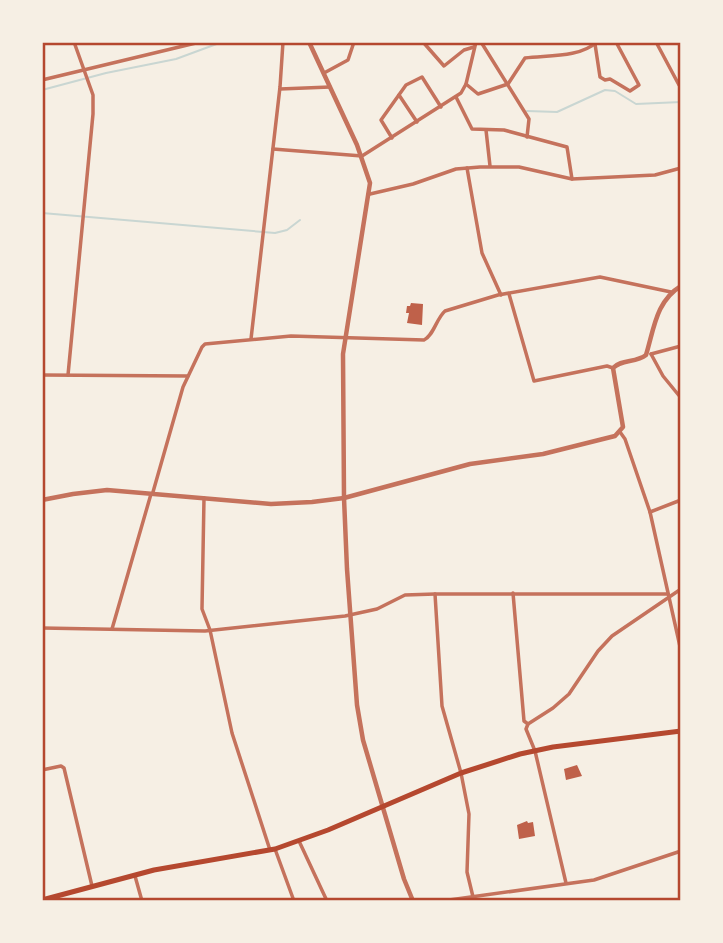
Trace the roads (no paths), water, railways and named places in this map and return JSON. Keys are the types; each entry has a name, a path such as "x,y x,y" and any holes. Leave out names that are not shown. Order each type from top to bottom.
{"main road":[{"path":"42,900 135,874 273,850 461,773 534,751 681,731"}],"street":[{"path":"68,375 93,114 93,95 74,42"},
{"path":"42,80 200,42"},
{"path":"251,339 283,42"},
{"path":"309,42 362,156 370,183 345,338 343,370 344,498 350,614 359,722 404,879 413,901"},
{"path":"324,73 348,60 354,42"},
{"path":"423,42 443,66 477,44"},
{"path":"466,84 478,94 508,84 525,58 569,54 586,50 596,43 600,77 610,79 630,90 639,85 616,42"},
{"path":"656,42 679,85"},
{"path":"272,149 362,156 461,93 477,44"},
{"path":"477,44 508,84 529,119 527,137"},
{"path":"392,138 381,120 406,85 422,76 441,107"},
{"path":"280,89 330,87"},
{"path":"399,94 418,122"},
{"path":"456,97 472,128 504,130 567,146 572,179"},
{"path":"485,129 490,166"},
{"path":"370,194 413,184 456,169 490,166 519,167 572,179 654,175 681,168"},
{"path":"467,168 482,253 501,295"},
{"path":"112,629 183,387 205,344 291,336 424,340 429,337 439,316 445,311 501,295 600,277 671,292"},
{"path":"681,286 671,292 659,310 649,354 681,398"},
{"path":"509,294 534,381 607,366 613,369"},
{"path":"42,500 93,491 152,492 286,504 344,498 449,469 543,454 615,436 620,432 622,420 613,369 617,364 681,346"},
{"path":"42,375 188,376"},
{"path":"620,432 625,439 650,512 681,651"},
{"path":"204,498 201,601 232,733 294,901"},
{"path":"650,512 681,500"},
{"path":"566,883 534,751 526,729 528,724 569,694 598,651 612,636 668,595 681,589"},
{"path":"513,593 524,721 528,724"},
{"path":"435,594 442,706 461,773 469,814 467,872 474,899"},
{"path":"42,628 209,630 350,614 377,609 405,595 668,595"},
{"path":"42,770 61,766 64,768 92,886"},
{"path":"299,841 327,901"},
{"path":"442,901 474,899 605,877 681,850"},
{"path":"135,874 142,901"}],"waterway":[{"path":"42,90 106,73 176,59 222,42"},
{"path":"527,111 557,112 605,90 615,91 636,104 681,102"},
{"path":"42,213 275,233 287,230 300,220"}]}
